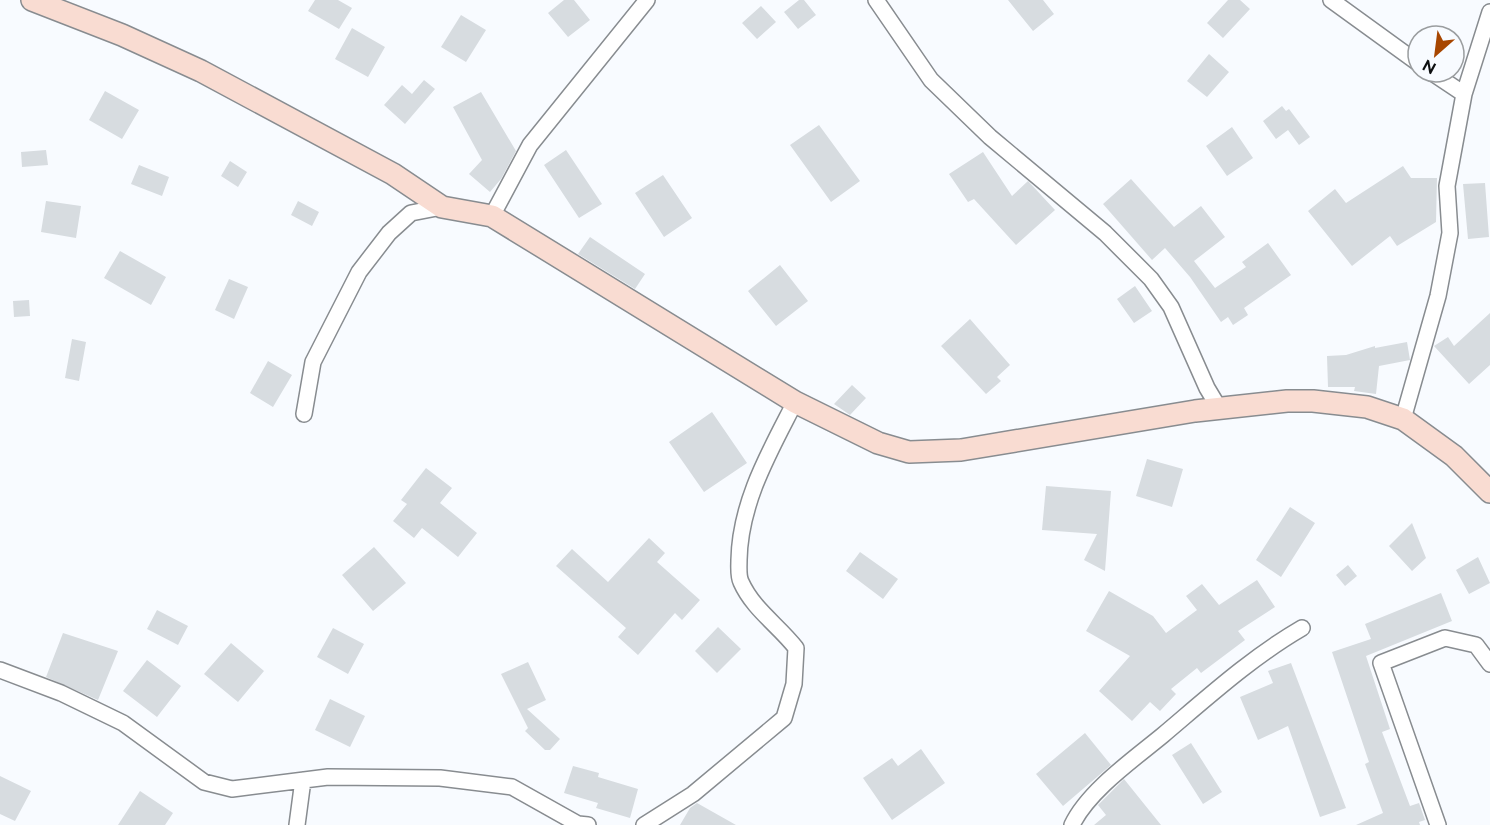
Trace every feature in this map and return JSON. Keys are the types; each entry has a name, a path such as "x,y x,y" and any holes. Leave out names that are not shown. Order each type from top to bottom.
{"main road":[{"path":"32,0 122,35 201,71 393,174 442,207 492,216 795,402 878,443 909,452 961,450 1102,425 1219,408 1313,400 1367,407 1403,419 1454,456 1490,492"}],"street":[{"path":"492,216 530,145 647,0"},
{"path":"876,0 932,80 990,137 1105,233 1151,279 1171,308 1207,388 1219,408"},
{"path":"1331,0 1406,54"},
{"path":"1403,419 1438,296 1450,233 1447,186 1464,94 1490,12"},
{"path":"1449,84 1464,94"},
{"path":"304,414 313,362 359,272 389,233 411,213 442,207"},
{"path":"644,825 693,794 784,718 794,684 796,648 782,629 755,606 739,580 740,546 747,505 795,402"},
{"path":"1072,825 1079,809 1127,765 1269,647 1302,627"},
{"path":"1438,825 1381,663 1444,638 1476,645 1490,664"},
{"path":"0,670 60,693 123,723 204,782 232,789 328,777 440,778 512,787 578,824 588,825"},
{"path":"297,825 303,780"}],"building":[{"path":"315,0 338,0 352,8 339,29 308,11"},
{"path":"564,0 574,0 590,20 568,37 548,13"},
{"path":"799,0 804,0 816,15 798,29 784,12"},
{"path":"1008,0 1043,0 1054,14 1033,31"},
{"path":"1228,0 1240,0 1250,9 1223,38 1207,23"},
{"path":"761,6 776,22 757,39 742,23"},
{"path":"461,15 486,30 466,62 441,47"},
{"path":"352,28 385,47 368,77 335,59"},
{"path":"1209,54 1229,72 1207,97 1187,81"},
{"path":"424,80 435,89 405,124 384,105 402,85 412,94"},
{"path":"105,91 139,110 122,139 89,120"},
{"path":"481,92 516,151 501,179 490,192 469,174 482,160 453,107"},
{"path":"1282,106 1286,111 1289,109 1310,137 1299,145 1288,130 1276,139 1263,121"},
{"path":"819,125 860,181 831,202 790,145"},
{"path":"1232,127 1253,158 1227,176 1206,146"},
{"path":"46,150 48,165 22,167 21,152"},
{"path":"566,150 602,204 579,218 544,165"},
{"path":"983,152 1012,196 1028,181 1055,210 1016,245 974,199 968,202 949,174"},
{"path":"230,161 247,172 238,187 221,176"},
{"path":"139,165 169,177 162,196 131,184"},
{"path":"1403,166 1411,178 1437,178 1436,222 1397,246 1390,236 1352,266 1308,211 1335,189 1346,203"},
{"path":"663,175 692,218 664,237 635,193"},
{"path":"1131,179 1174,227 1201,206 1225,237 1194,261 1215,288 1246,267 1242,262 1268,243 1291,275 1244,308 1248,315 1233,325 1228,317 1221,322 1190,277 1165,248 1152,260 1103,204"},
{"path":"1485,183 1489,237 1468,239 1463,184"},
{"path":"46,201 81,206 76,238 41,232"},
{"path":"298,201 319,212 312,226 291,215"},
{"path":"590,237 645,274 635,289 578,254"},
{"path":"120,251 166,277 151,305 104,278"},
{"path":"780,265 808,301 776,326 748,291"},
{"path":"229,279 248,287 234,319 215,310"},
{"path":"1135,286 1152,311 1134,323 1117,299"},
{"path":"29,300 30,316 14,317 13,301"},
{"path":"1490,313 1490,365 1469,384 1434,346 1448,337 1454,346"},
{"path":"970,319 1010,365 997,377 1001,381 986,394 941,346"},
{"path":"72,339 86,342 79,381 65,378"},
{"path":"1407,342 1410,360 1379,366 1376,394 1354,391 1355,387 1328,387 1327,356 1346,355 1375,346 1375,348"},
{"path":"268,361 292,375 273,407 250,393"},
{"path":"852,385 866,398 850,415 834,404"},
{"path":"712,412 747,463 704,492 669,442"},
{"path":"1147,459 1183,469 1172,507 1136,496"},
{"path":"426,468 452,488 440,503 477,533 458,557 422,528 414,538 393,521 407,504 401,500"},
{"path":"1046,486 1111,491 1105,571 1084,560 1097,534 1042,530"},
{"path":"1290,507 1315,523 1281,577 1256,560"},
{"path":"1412,523 1426,558 1412,571 1389,546"},
{"path":"649,538 665,553 657,562 700,600 682,620 675,613 638,655 618,637 626,628 556,566 572,549 608,582"},
{"path":"374,547 406,583 373,611 342,575"},
{"path":"860,552 898,579 883,599 846,571"},
{"path":"1478,557 1490,583 1469,594 1456,570"},
{"path":"1348,565 1357,576 1345,586 1336,575"},
{"path":"1257,580 1275,607 1238,631 1245,640 1201,673 1197,668 1171,689 1176,694 1160,711 1150,702 1132,721 1099,691 1130,656 1086,631 1109,591 1153,616 1166,633 1197,610 1186,596 1202,584 1219,605"},
{"path":"1441,593 1452,621 1366,656 1390,729 1382,732 1410,806 1419,803 1425,820 1419,822 1420,825 1356,825 1383,813 1365,764 1369,762 1332,652 1371,639 1365,624"},
{"path":"157,610 188,626 178,645 147,629"},
{"path":"718,627 741,649 717,673 695,651"},
{"path":"333,628 364,644 348,674 317,657"},
{"path":"63,633 118,651 98,700 46,677"},
{"path":"231,643 264,671 238,702 204,674"},
{"path":"147,660 181,686 157,717 123,691"},
{"path":"528,662 546,700 527,709 560,739 550,750 545,750 525,731 528,728 501,674"},
{"path":"1291,663 1346,808 1320,817 1288,726 1258,740 1240,697 1273,683 1268,671"},
{"path":"330,699 365,716 350,747 315,730"},
{"path":"1085,733 1111,765 1063,806 1036,774"},
{"path":"1191,743 1222,792 1203,804 1172,755"},
{"path":"921,749 945,783 892,820 863,778 892,758 898,766"},
{"path":"573,766 599,773 598,777 638,789 630,818 596,808 598,803 564,793"},
{"path":"0,776 31,791 15,821 0,814"},
{"path":"1124,779 1161,825 1094,825 1106,815 1098,805"},
{"path":"140,791 173,813 165,825 118,825"},
{"path":"697,803 736,825 680,825 690,808"}]}
